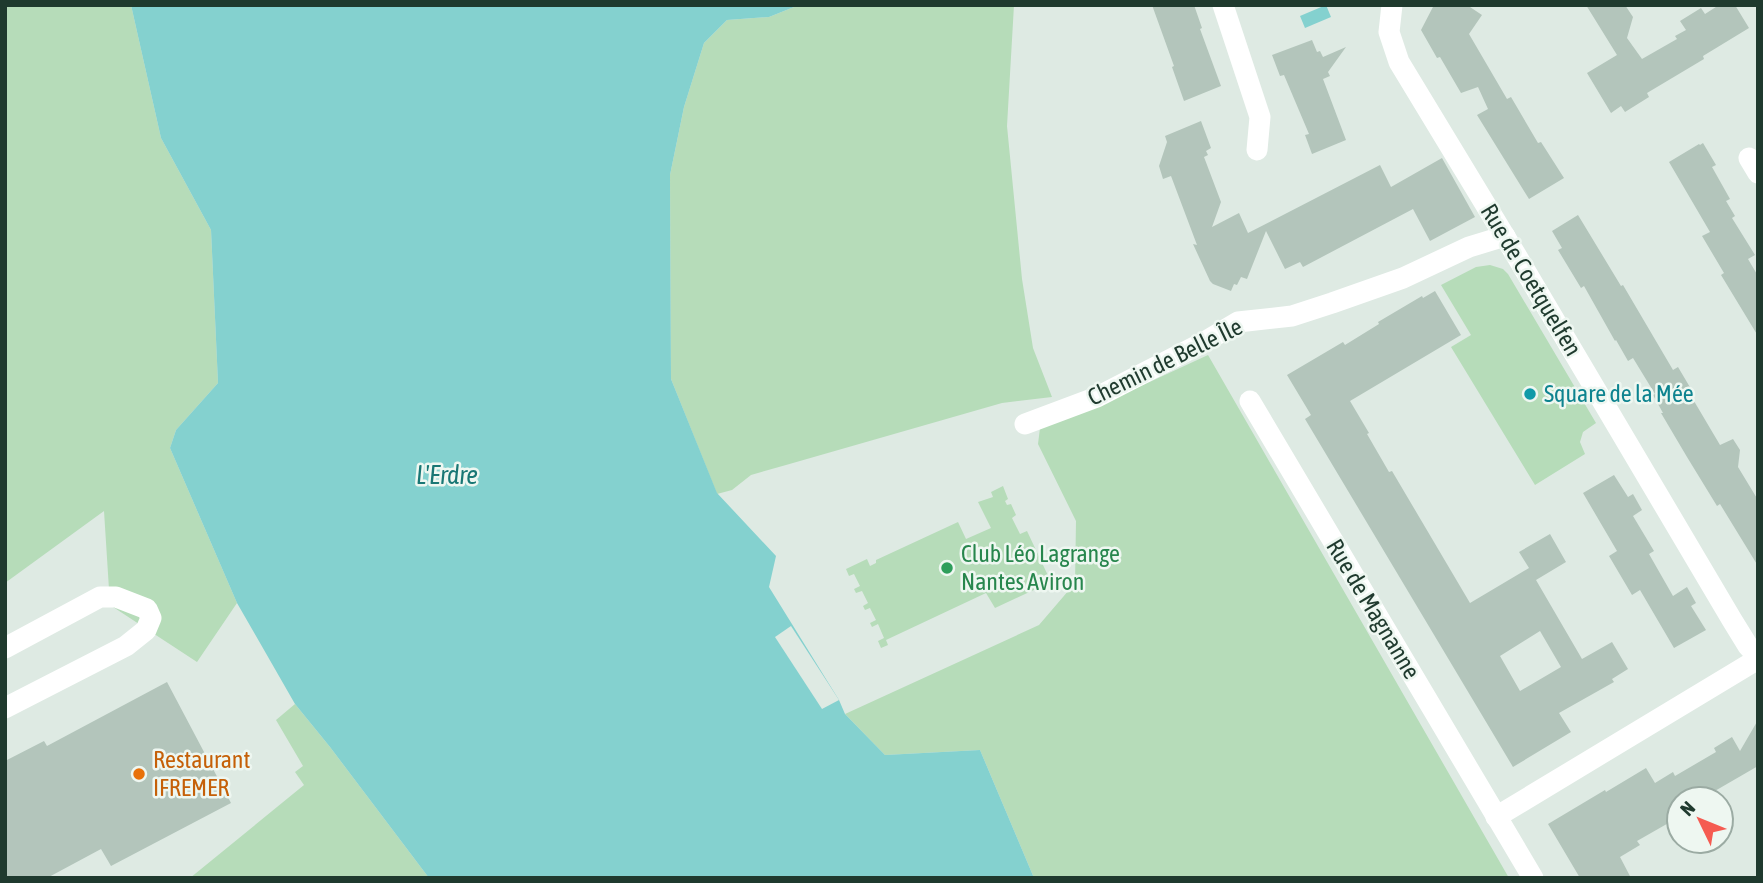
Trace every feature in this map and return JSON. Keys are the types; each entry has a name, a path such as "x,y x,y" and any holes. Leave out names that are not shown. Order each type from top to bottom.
{"street":[{"path":"1223,5 1260,117 1257,150"},
{"name":"Rue de Coetquelfen","path":"1392,5 1389,32 1399,62 1755,651"},
{"name":"Chemin de Belle Île","path":"1025,424 1097,397 1238,322 1292,316 1403,278 1469,247 1505,236"},
{"name":"Rue de Magnanne","path":"1250,401 1533,878"},
{"path":"5,648 100,597 116,597 147,609 151,618 146,630 126,646 5,708"},
{"path":"1496,817 1755,651"}],"green space":[{"path":"5,5 131,5 161,138 211,230 218,383 176,430 170,448 237,603 197,662 110,605 104,511 5,583"},
{"path":"799,5 1014,5 1007,126 1022,279 1033,348 1052,397 1002,403 751,475 732,490 717,494 671,379 670,175 684,107 704,43 727,20 769,17"},
{"name":"Square de la Mée","path":"1490,265 1503,269 1508,274 1596,423 1583,432 1580,442 1585,454 1535,485 1451,347 1471,335 1441,285 1476,267"},
{"path":"1208,355 1509,878 1034,878 980,750 885,755 845,714 1039,625 1075,583 1076,521 1038,444 1040,428 1102,404"},
{"name":"Club Léo Lagrange Nantes Aviron","path":"1003,486 1008,499 1005,501 1007,505 1011,504 1016,515 1012,518 1020,534 1027,531 1051,582 995,608 986,593 886,640 888,645 881,648 878,641 884,638 878,624 872,627 870,623 876,620 870,608 865,610 863,606 868,603 862,591 856,593 854,589 860,586 854,574 849,576 846,569 867,559 870,566 876,563 876,560 958,522 966,539 991,528 978,502 993,497 991,492"},
{"path":"295,704 429,878 190,878 304,785 295,772 303,766 276,720"}],"water":[{"name":"L'Erdre","path":"131,5 799,5 769,17 727,20 704,43 684,107 670,175 671,379 717,493 776,556 769,587 845,714 885,755 980,750 1034,878 429,878 295,704 237,603 170,448 176,430 218,383 211,230 161,138"},
{"path":"1326,5 1331,17 1305,28 1300,16"}],"pier":[{"path":"791,626 839,700 822,709 775,637"}],"building":[{"path":"1152,5 1194,5 1221,86 1184,101"},
{"path":"1434,5 1467,5 1482,15 1469,34 1507,99 1511,97 1538,143 1541,142 1564,178 1529,199 1477,115 1488,109 1478,87 1461,93 1421,30"},
{"path":"1586,5 1625,5 1633,17 1627,38 1642,59 1677,39 1675,36 1686,30 1680,21 1701,8 1705,14 1719,5 1735,5 1749,28 1647,93 1649,97 1625,112 1621,106 1611,113 1587,73 1617,55"},
{"path":"1312,40 1317,52 1320,51 1323,57 1346,47 1328,72 1330,76 1323,79 1346,140 1312,154 1305,135 1309,134 1284,75 1280,76 1272,55"},
{"path":"1201,121 1211,148 1206,151 1208,155 1204,157 1221,202 1212,227 1239,213 1248,233 1380,165 1391,187 1442,158 1475,217 1430,241 1413,209 1303,267 1300,262 1285,269 1266,231 1247,279 1241,277 1231,291 1210,281 1193,244 1197,245 1171,176 1163,179 1159,166 1167,142 1165,136"},
{"path":"1703,143 1716,165 1712,167 1730,199 1726,201 1735,216 1732,218 1755,255 1748,259 1758,276 1758,336 1721,275 1724,273 1702,236 1710,232 1669,162"},
{"path":"1578,215 1673,370 1678,367 1694,394 1691,396 1720,445 1733,439 1740,450 1738,467 1758,500 1758,566 1687,457 1633,358 1628,361 1584,286 1581,288 1558,250 1562,248 1552,231"},
{"path":"1435,291 1461,335 1350,401 1369,433 1367,434 1470,603 1529,568 1519,552 1550,534 1566,562 1536,580 1582,659 1612,642 1628,669 1612,679 1614,682 1559,713 1571,732 1513,767 1305,419 1311,415 1287,375 1343,342 1345,345 1379,324 1378,322 1422,296 1423,298","holes":["1540,631 1561,667 1520,691 1500,656"]},
{"path":"1614,475 1628,497 1633,494 1642,510 1633,516 1654,551 1649,554 1673,596 1687,587 1696,603 1691,606 1706,630 1674,648 1640,590 1632,595 1609,556 1617,551 1583,493"},
{"name":"Restaurant IFREMER","path":"167,682 231,803 111,866 101,849 47,878 5,878 5,761 44,741 47,746"},
{"path":"1758,720 1758,766 1725,785 1665,785 1665,825 1637,841 1640,845 1620,857 1631,878 1580,878 1548,824 1646,768 1655,783 1673,772 1675,776 1716,752 1714,748 1732,737 1740,751"}],"place":[{"name":"Square de la Mée","path":"1530,394"},
{"name":"Club Léo Lagrange Nantes Aviron","path":"947,568"},
{"name":"Restaurant IFREMER","path":"139,774"}]}
